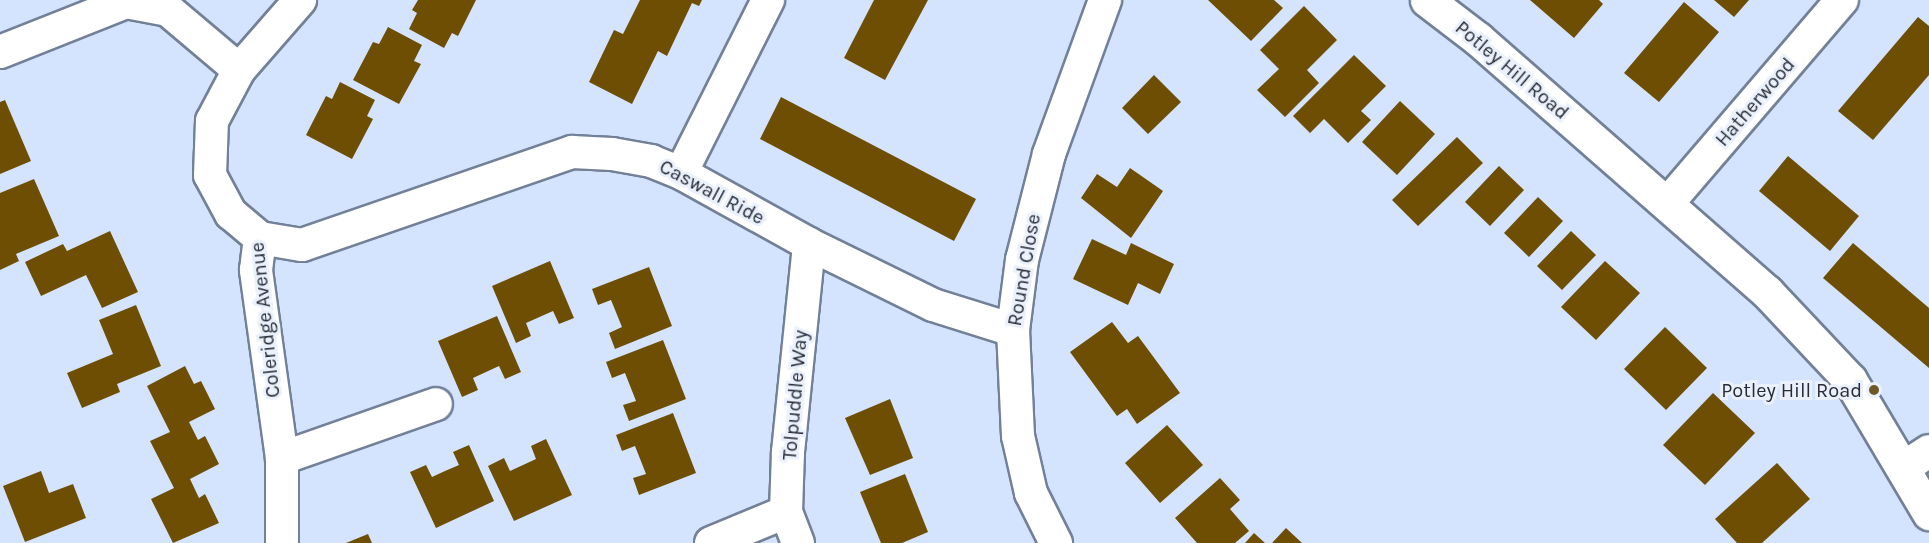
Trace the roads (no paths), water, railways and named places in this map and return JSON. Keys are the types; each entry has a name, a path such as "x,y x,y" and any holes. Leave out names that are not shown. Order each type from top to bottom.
{"street":[{"name":"Coleridge Avenue","path":"282,543 282,458 256,270 260,238 231,214 210,175 212,121 239,70 300,0"},
{"path":"681,173 768,0"},
{"name":"Round Close","path":"1056,543 1031,493 1018,436 1012,330 1022,260 1049,154 1105,0"},
{"name":"Potley Hill Road","path":"1427,0 1478,39 1767,292 1850,380 1916,460 1929,513"},
{"name":"Hatherwood","path":"1667,204 1842,0"},
{"path":"0,52 126,2 168,10 239,70"},
{"name":"Caswall Ride","path":"260,238 302,245 572,152 651,161 681,173 809,244 933,305 1012,330"},
{"name":"Tolpuddle Way","path":"798,543 786,512 788,452 809,244"},
{"path":"282,458 436,404"},
{"path":"711,543 786,512"}],"place":[{"name":"Potley Hill Road","path":"1874,390"}]}
